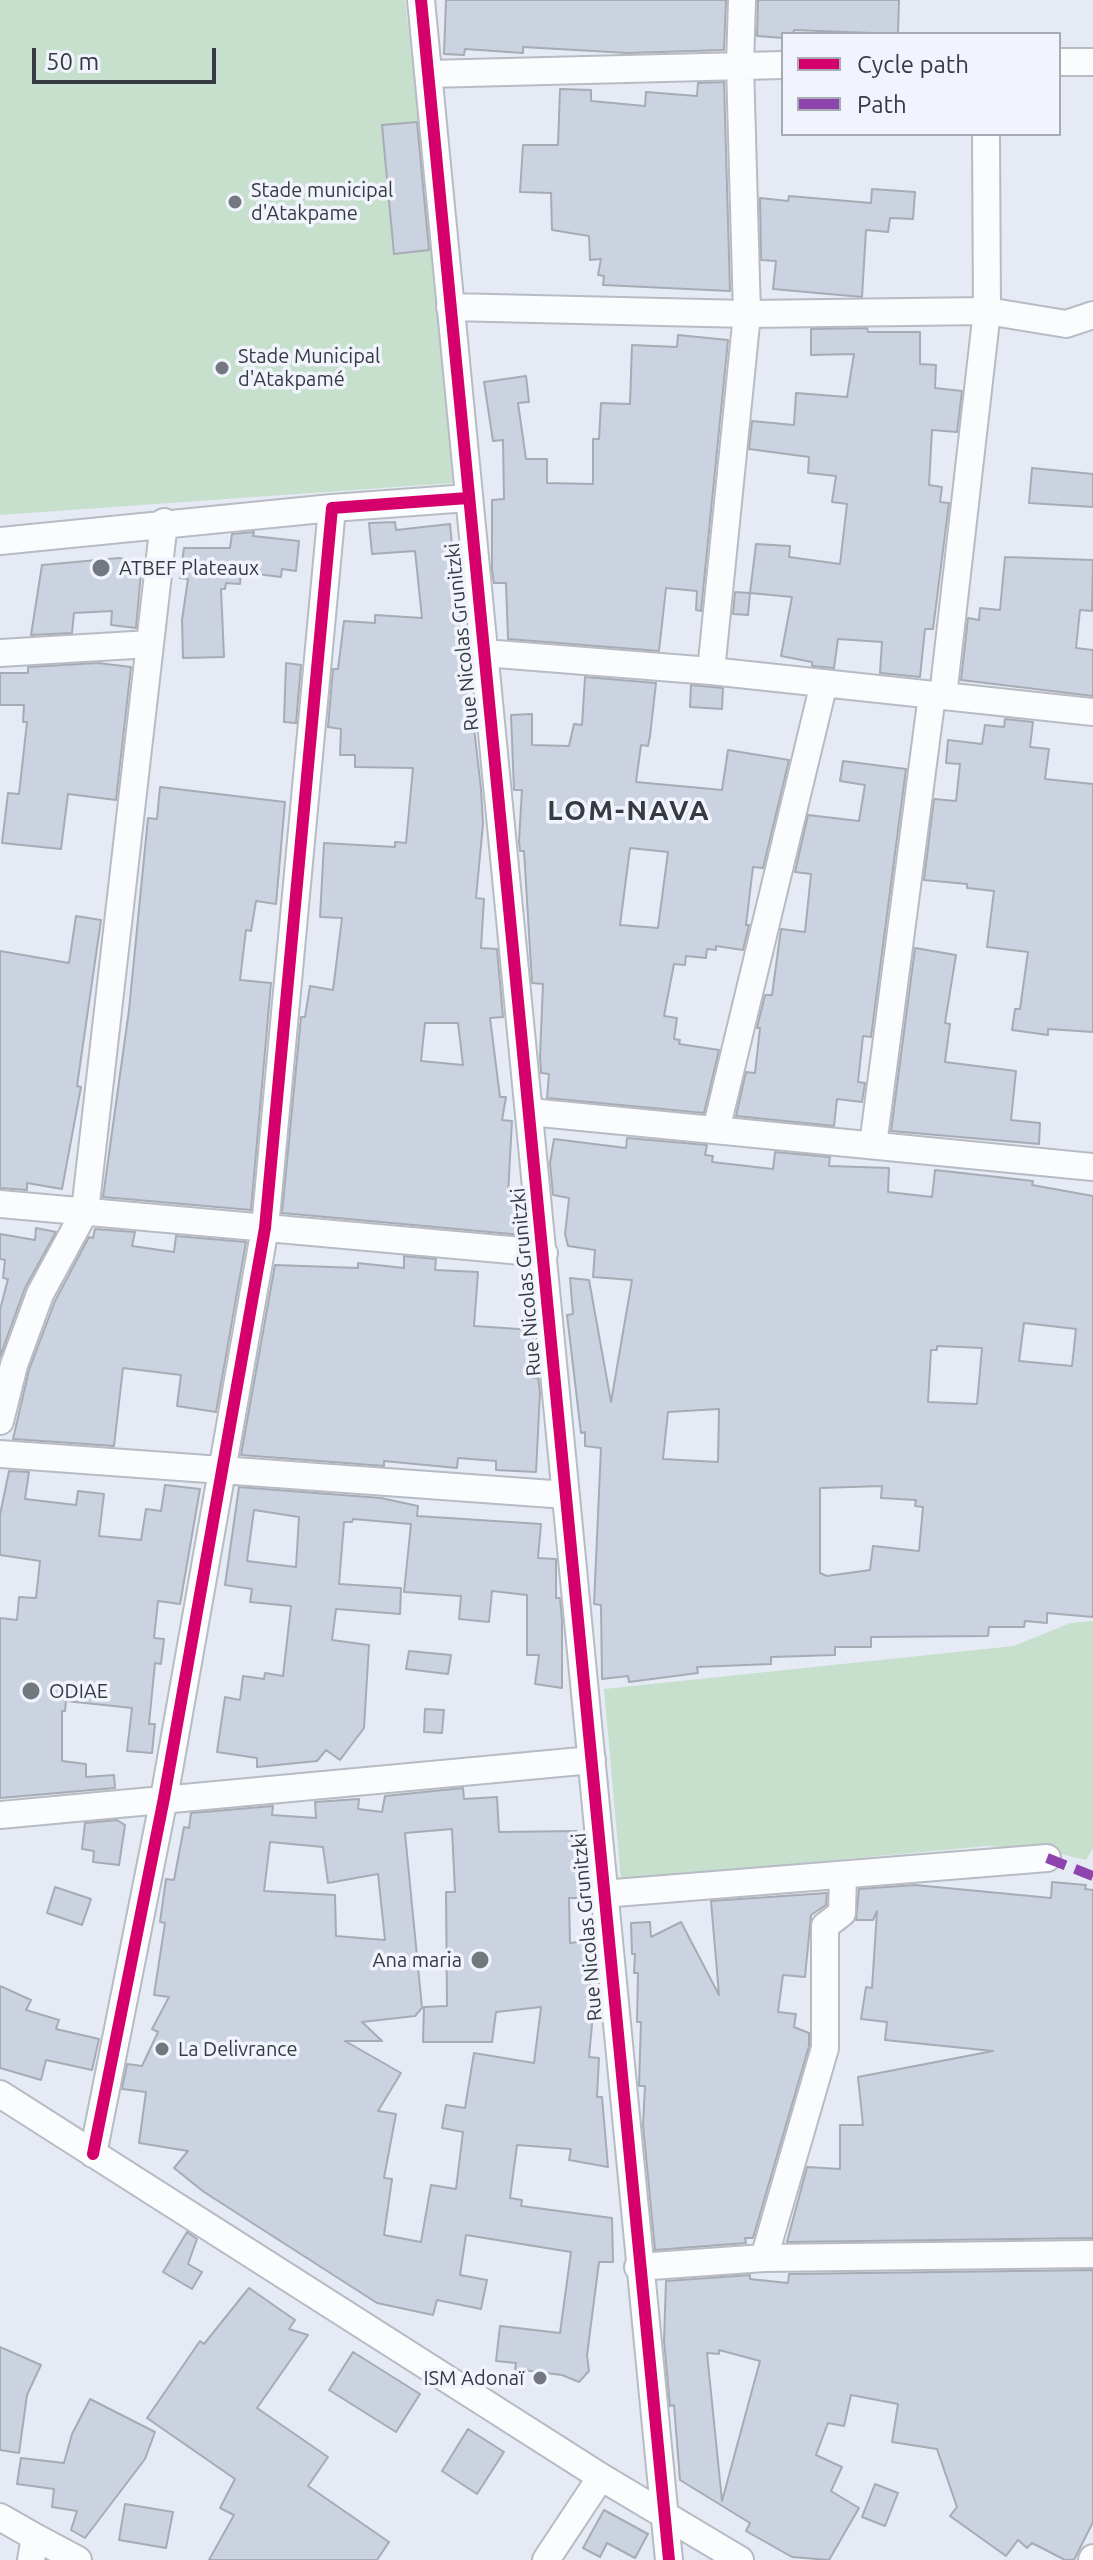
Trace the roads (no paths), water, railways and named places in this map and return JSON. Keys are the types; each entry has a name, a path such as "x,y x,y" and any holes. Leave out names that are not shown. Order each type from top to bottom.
{"street":[{"name":"Rue Nicolas Grunitzki","path":"421,0 544,1253 638,2267 669,2560"},
{"path":"711,671 747,314 740,65 742,0"},
{"path":"1061,62 1093,62"},
{"path":"428,74 781,65"},
{"path":"873,1145 938,695 987,311 986,136"},
{"path":"450,307 747,314 987,311 1066,324 1093,315"},
{"path":"0,541 164,522 468,498"},
{"path":"93,2154 164,1798 265,1228 332,508"},
{"path":"0,1421 14,1365 40,1294 85,1211 164,522"},
{"path":"0,653 150,644"},
{"path":"484,653 711,671 1093,712"},
{"path":"716,1130 824,683"},
{"path":"530,1112 1093,1167"},
{"path":"0,1204 544,1253"},
{"path":"0,1454 566,1495"},
{"path":"0,1815 592,1760"},
{"path":"603,1894 1047,1858"},
{"path":"764,2258 821,2072 825,2048 825,1926 842,1913 843,1875"},
{"path":"0,2094 601,2477 740,2560"},
{"path":"638,2267 764,2258 1093,2254"},
{"path":"546,2560 601,2477"},
{"path":"0,2517 33,2548 78,2560"}],"place":[{"name":"Stade municipal d'Atakpame","path":"235,202"},
{"name":"Stade Municipal d'Atakpamé","path":"222,368"},
{"name":"ATBEF Plateaux","path":"101,568"},
{"name":"ODIAE","path":"31,1691"},
{"name":"Ana maria","path":"480,1960"},
{"name":"La Delivrance","path":"162,2049"},
{"name":"ISM Adonaï","path":"540,2378"}],"district":[{"name":"LOM-NAVA","path":"629,811"}]}
